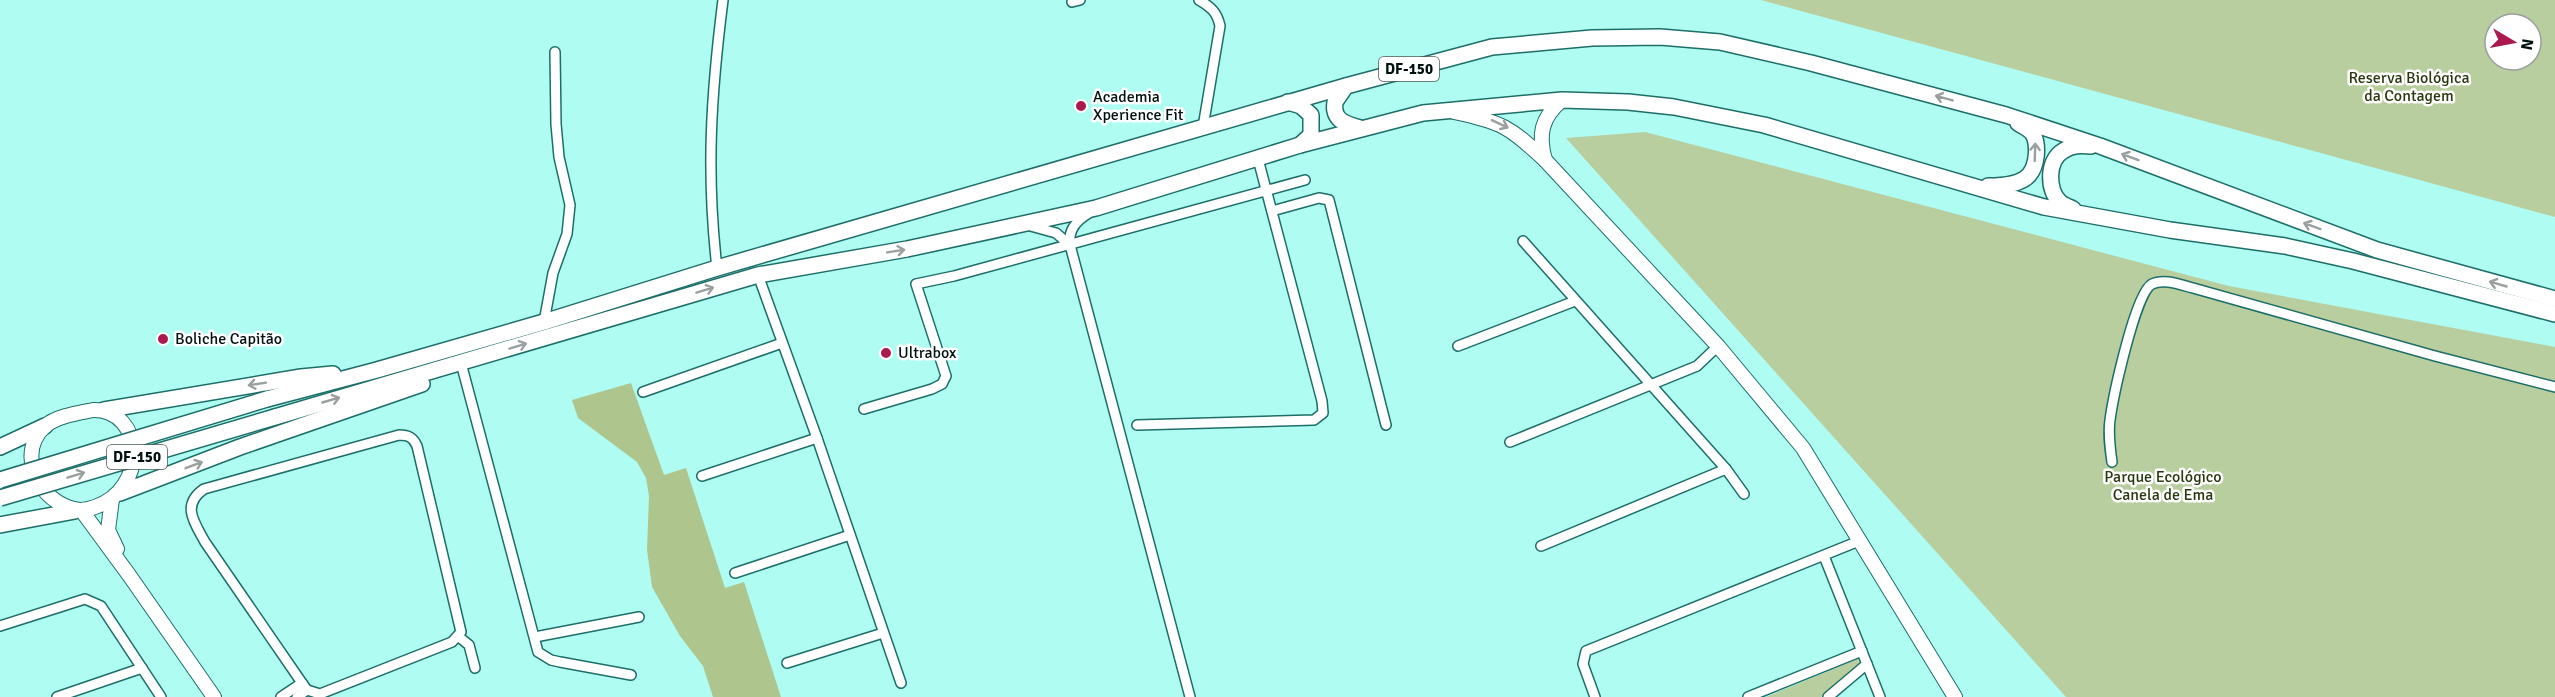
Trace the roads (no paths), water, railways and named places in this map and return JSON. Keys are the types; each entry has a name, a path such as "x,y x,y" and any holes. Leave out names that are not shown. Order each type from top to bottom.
{"main road":[{"name":"DF-150","path":"0,480 267,399 544,322 717,268 928,209 1288,102 1492,46 1592,38 1660,36 1720,42 2006,114 2100,146 2377,250 2555,299"},
{"path":"1346,86 1337,95 1334,109 1342,123 1360,128"},
{"name":"DF-150","path":"0,498 758,275 907,249 1096,208 1360,128 1443,110 1562,100 1628,102 1674,107 1764,125 2044,207 2297,249 2353,261 2555,314"},
{"path":"1288,102 1301,105 1311,115 1311,135 1300,145"},
{"path":"1976,187 2008,185 2028,176 2034,165 2036,145 2032,133 2006,114"},
{"path":"2088,216 2059,202 2052,187 2051,167 2060,152 2075,145 2100,146"},
{"path":"116,496 240,447 435,380 457,364"},
{"path":"104,410 301,377 377,370"},
{"path":"0,447 45,426"},
{"path":"0,525 79,511"}],"street":[{"path":"717,268 711,217 710,136 723,0"},
{"path":"1199,0 1210,6 1218,15 1220,26 1203,127"},
{"path":"544,322 554,273 567,234 570,205 559,157 555,52"},
{"path":"1545,160 1541,142 1543,124 1562,100"},
{"path":"1443,110 1490,120 1506,127 1545,160 1718,346 1803,448 1955,697"},
{"path":"1137,425 1314,420 1323,413 1322,401 1258,159"},
{"path":"864,409 932,389 942,384 946,376 916,284 1070,245 1305,180"},
{"path":"1272,211 1319,198 1329,200 1386,425"},
{"path":"1096,208 1074,225 1070,245 1190,697"},
{"path":"1025,224 1056,233 1070,245"},
{"path":"1523,241 1726,469 1744,494"},
{"path":"758,275 817,438 900,683"},
{"path":"2112,462 2109,444 2110,420 2121,367 2139,301 2145,290 2154,283 2167,282 2193,288 2555,387"},
{"path":"1458,346 1575,301"},
{"path":"644,392 782,343"},
{"path":"1510,442 1697,366 1718,346"},
{"path":"457,364 538,652 551,660 631,675"},
{"path":"129,575 108,530 116,496 131,473 134,462 129,434 123,422 104,410 80,412 45,426 33,444 31,452 32,467 49,496 79,511 129,575 214,697"},
{"path":"399,435 409,436 414,439 419,453 461,627 459,637 452,642 320,694 304,686 205,542 193,519 192,502 196,494 204,489 399,435"},
{"path":"702,476 817,438"},
{"path":"1541,546 1726,469"},
{"path":"79,511 116,496"},
{"path":"735,573 850,535"},
{"path":"1595,697 1583,664 1586,651 1859,542"},
{"path":"1824,556 1880,697"},
{"path":"0,626 85,599 91,600 101,606 161,697"},
{"path":"535,637 639,617"},
{"path":"788,663 883,633"},
{"path":"459,637 469,645 474,668"},
{"path":"1748,697 1862,651"},
{"path":"1828,697 1867,664"},
{"path":"57,697 142,668"},
{"path":"281,697 304,686"},
{"path":"297,697 304,686"}],"place":[{"name":"Academia Xperience Fit","path":"1081,106"},
{"name":"Boliche Capitão","path":"163,339"},
{"name":"Ultrabox","path":"886,353"}],"park label":[{"name":"Reserva Biológica da Contagem","path":"2409,87"},
{"name":"Parque Ecológico Canela de Ema","path":"2163,486"}]}
